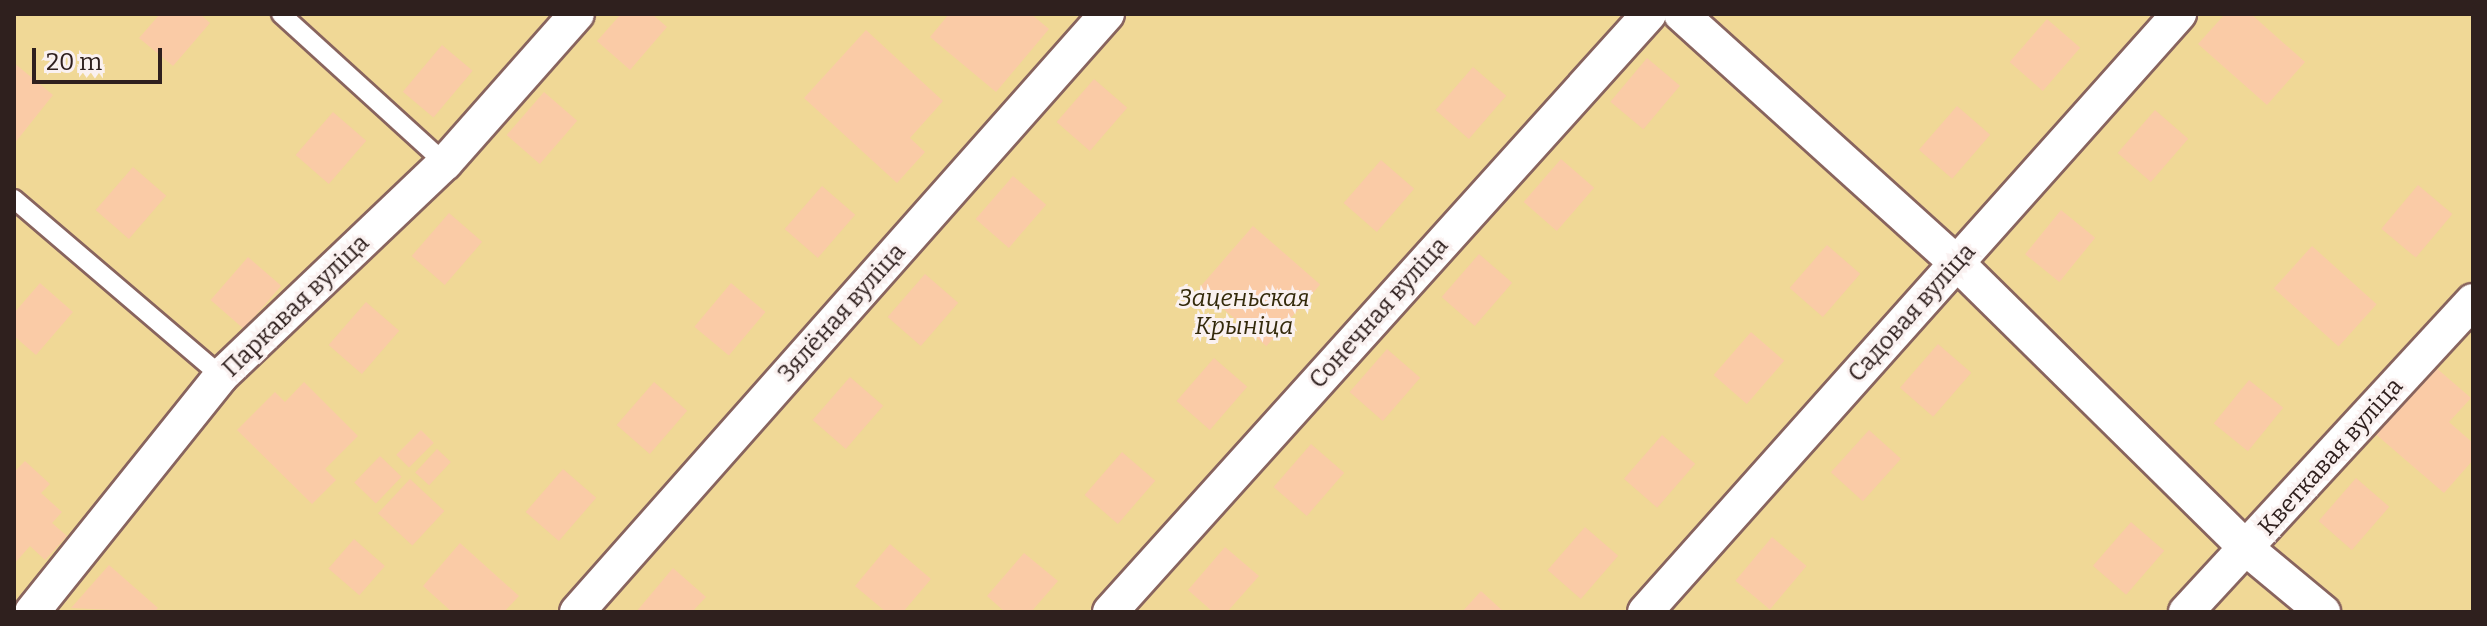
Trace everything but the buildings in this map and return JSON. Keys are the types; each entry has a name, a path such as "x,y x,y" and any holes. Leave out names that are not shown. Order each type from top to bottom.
{"street":[{"name":"Паркавая вуліца","path":"32,612 221,376 445,163 577,14"},
{"name":"Зялёная вуліца","path":"577,612 1107,14"},
{"name":"Сонечная вуліца","path":"1110,612 1649,14"},
{"path":"1681,14 1957,263 2247,549 2323,612"},
{"name":"Садовая вуліца","path":"1645,612 2179,14"},
{"name":"Кветкавая вуліца","path":"2186,612 2473,301"}],"lane":[{"path":"281,14 445,163"},
{"path":"14,199 221,376"}],"green space":[{"name":"Заценьская Крыніца","path":"14,14 2473,14 2473,612 14,612"}]}
